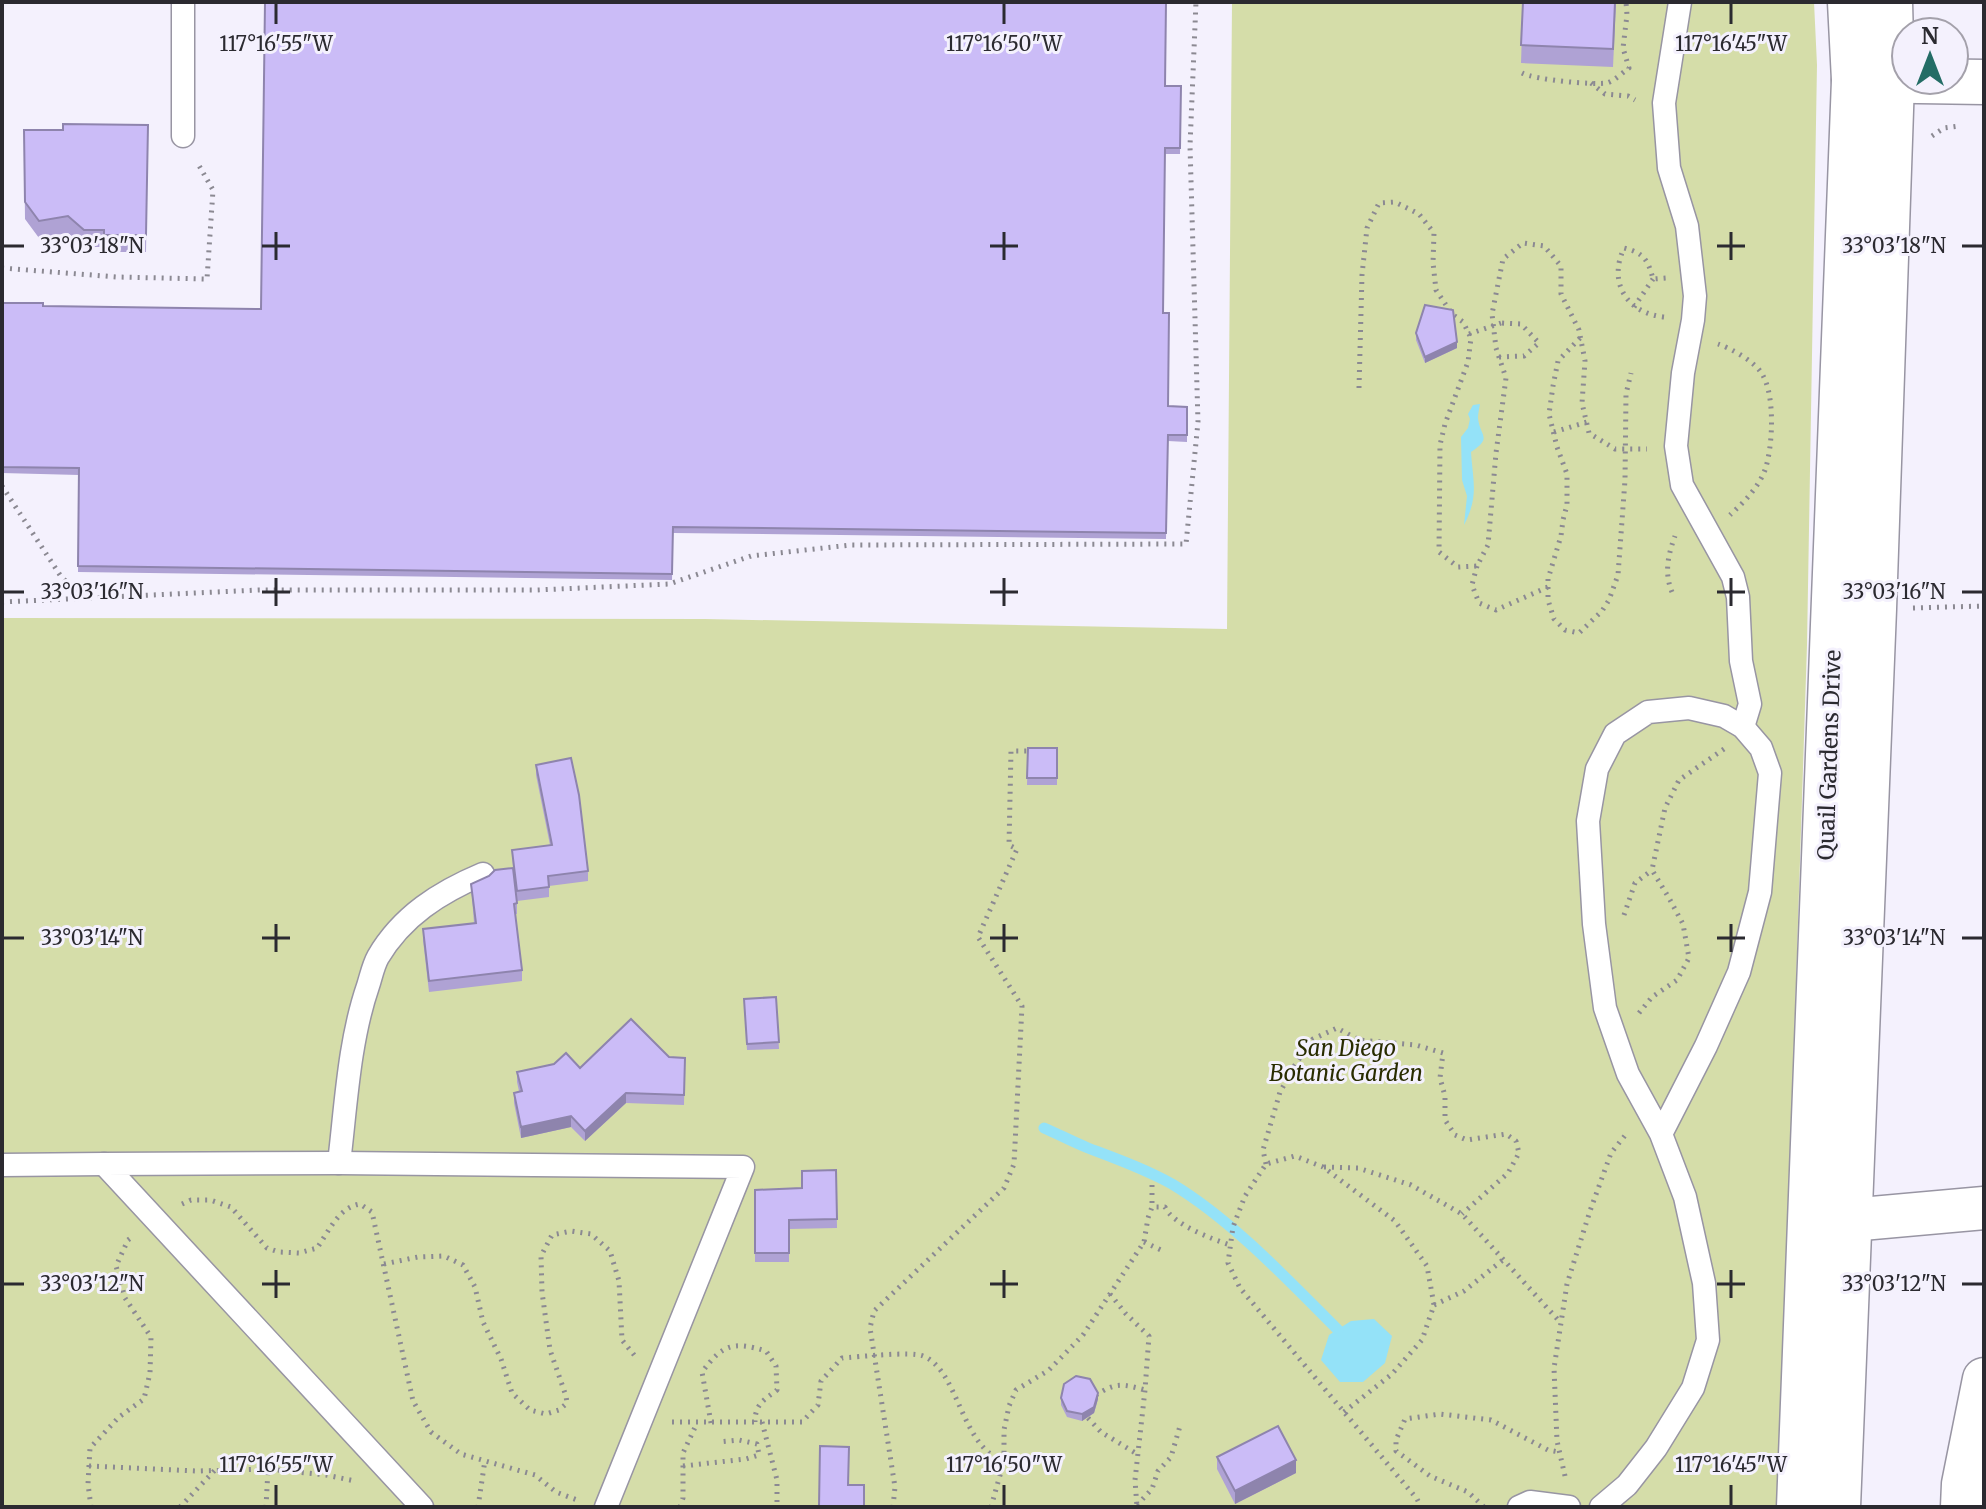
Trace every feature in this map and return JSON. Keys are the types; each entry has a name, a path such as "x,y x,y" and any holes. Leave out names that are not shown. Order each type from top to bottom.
{"main road":[{"name":"Quail Gardens Drive","path":"1799,1507 1830,1219 1874,609 1873,80 1850,2"},
{"name":"Quail Gardens Drive","path":"1838,1507 1830,1219 1873,80 1890,2"},
{"path":"1873,80 1984,82"}],"street":[{"path":"1830,1219 1984,1208"},
{"path":"1962,1507 1963,1484 1984,1379"}],"lane":[{"path":"183,2 183,136"},
{"path":"1680,2 1664,103 1669,168 1687,226 1695,296 1676,446 1682,485 1733,577 1738,597 1741,661 1750,704 1743,727"},
{"path":"1601,1507 1627,1485 1656,1448 1693,1388 1708,1340 1704,1283 1685,1197 1661,1134 1628,1074 1605,1008 1594,924 1588,821 1597,769 1615,734 1648,712 1689,708 1724,716 1743,727 1761,748 1770,773 1760,892 1739,972 1661,1134"},
{"path":"339,1163 358,1014 377,958 402,926 428,902 452,887 483,874"},
{"path":"2,1165 339,1163 743,1167 606,1507"},
{"path":"104,1164 422,1507"},
{"path":"1519,1507 1530,1502 1569,1507"}],"path":[{"path":"2,602 259,590 537,590 669,584 751,556 851,545 1186,544 1198,422 1190,146 1196,2"},
{"path":"1522,73 1530,77 1609,83 1629,68 1623,48 1626,2"},
{"path":"1590,82 1605,94 1628,96 1665,118"},
{"path":"2,268 117,277 207,279 213,190 183,136"},
{"path":"1359,388 1362,275 1367,228 1379,203 1395,202 1419,214 1434,233 1436,290 1452,314 1463,322 1471,338 1468,362 1440,445 1438,530 1439,552 1458,567 1477,566"},
{"path":"1548,587 1496,610 1479,603 1472,585 1477,566 1488,545 1506,378 1496,348 1492,314 1503,259 1523,243 1544,246 1561,266 1561,294 1579,330 1585,361 1582,403 1589,433 1615,449 1676,446"},
{"path":"1634,307 1653,279"},
{"path":"1469,334 1501,323 1521,324 1539,343 1524,356 1499,357"},
{"path":"1690,335 1732,348 1761,371 1772,399 1771,439 1765,470 1749,497 1731,515 1707,531"},
{"path":"1580,337 1558,361 1549,414 1567,474 1567,505 1548,579 1548,600 1554,619 1565,630 1579,633 1602,611 1618,575 1626,394 1631,373"},
{"path":"1554,432 1587,422"},
{"path":"2,486 60,575 80,597"},
{"path":"1672,592 1667,580 1670,550 1689,497"},
{"path":"1874,609 1984,606"},
{"path":"1617,1044 1652,997 1677,980 1689,958 1683,924 1652,870 1665,808 1679,780 1730,745 1743,727"},
{"path":"893,1507 895,1487 870,1328 874,1311 1004,1188 1014,1164 1022,1006 978,937 1017,849 1009,845 1011,751 1037,751"},
{"path":"1266,1164 1263,1150 1280,1092 1313,1039 1337,1028 1359,1040 1416,1045 1443,1053 1440,1078 1445,1096 1445,1120 1455,1135 1467,1140 1506,1134 1516,1141 1519,1153 1508,1173 1462,1214"},
{"path":"1565,1480 1557,1441 1554,1368 1567,1284 1611,1153 1647,1106"},
{"path":"1344,1412 1392,1374 1422,1340 1434,1305 1427,1266 1395,1221 1323,1167 1295,1156 1266,1164 1245,1196 1233,1227 1228,1263 1240,1288 1421,1507"},
{"path":"1323,1167 1358,1168 1411,1185 1462,1214 1561,1322"},
{"path":"991,1507 1004,1461 1004,1430 1009,1406 1016,1390 1049,1370 1083,1335 1107,1302 1144,1242 1152,1207 1152,1185"},
{"path":"1152,1207 1165,1207 1168,1215 1176,1220 1217,1241 1230,1243"},
{"path":"384,1264 418,1257 444,1256 463,1265 475,1287 483,1322 501,1359 512,1393 530,1410 546,1414 559,1410 567,1403 550,1350 542,1292 541,1256 552,1235 571,1231 591,1234 610,1251 619,1281 622,1340 638,1359 662,1370"},
{"path":"1144,1242 1161,1250"},
{"path":"1434,1305 1464,1291 1504,1259"},
{"path":"1110,1294 1149,1336 1135,1480 1137,1506"},
{"path":"711,1423 702,1372 724,1349 745,1345 766,1351 776,1366 777,1390 755,1411 777,1480 777,1507"},
{"path":"642,1420 802,1422 818,1405 821,1381 842,1358 923,1355 941,1370 973,1434 985,1450 1004,1461"},
{"path":"1096,1395 1110,1386 1127,1385 1145,1390"},
{"path":"1484,1507 1468,1492 1430,1476 1396,1451 1396,1440 1405,1419 1440,1414 1491,1420 1548,1450 1559,1452"},
{"path":"1088,1418 1101,1432 1137,1454"},
{"path":"680,1507 683,1498 683,1453 697,1423"},
{"path":"1137,1506 1152,1489 1158,1471 1171,1457 1180,1426"},
{"path":"683,1466 759,1455 757,1444 739,1440 719,1442"},
{"path":"478,1507 485,1460"},
{"path":"89,1466 268,1469 350,1479 363,1484"},
{"path":"266,1507 268,1469"},
{"path":"180,1507 215,1470"}],"green space":[{"name":"San Diego Botanic Garden","path":"1232,2 1814,2 1817,65 1807,645 1779,1507 2,1507 2,618 705,619 1227,629"}],"water":[{"path":"1480,404 1478,418 1484,436 1482,443 1471,452 1473,497 1464,525 1467,496 1462,480 1461,437 1468,428 1468,414 1473,405"},
{"path":"1374,1319 1392,1336 1385,1363 1363,1382 1340,1382 1321,1360 1329,1335 1351,1321"}],"building":[{"path":"265,2 1166,2 1165,86 1181,86 1180,148 1165,148 1163,313 1169,313 1168,406 1187,407 1187,435 1168,435 1166,533 673,527 672,574 78,566 79,468 2,467 2,303 261,309"},
{"path":"1523,2 1615,2 1613,49 1521,45"},
{"path":"63,124 148,125 146,235 104,235 104,230 84,230 68,216 39,221 25,202 24,130 63,130"},
{"path":"1425,305 1453,310 1457,342 1425,357 1416,333"},
{"path":"1028,748 1057,748 1057,778 1027,778"},
{"path":"571,758 579,795 588,871 548,876 549,887 517,891 512,850 552,845 536,765"},
{"path":"513,868 522,970 429,981 423,929 476,923 471,884 495,870"},
{"path":"776,997 779,1042 747,1044 744,999"},
{"path":"631,1019 669,1057 685,1058 684,1095 626,1093 585,1131 571,1116 521,1127 514,1093 522,1091 517,1072 554,1064 566,1053 580,1068"},
{"path":"836,1170 837,1219 789,1220 789,1253 755,1253 755,1190 802,1188 802,1171"},
{"path":"1076,1376 1090,1379 1098,1393 1094,1407 1082,1414 1067,1411 1061,1398 1064,1384"},
{"path":"1278,1426 1296,1460 1235,1491 1217,1457"},
{"path":"820,1446 849,1447 848,1485 864,1485 864,1507 819,1507"}],"waterway":[{"path":"1044,1128 1131,1164 1172,1184 1194,1199 1259,1252 1338,1330"}]}
